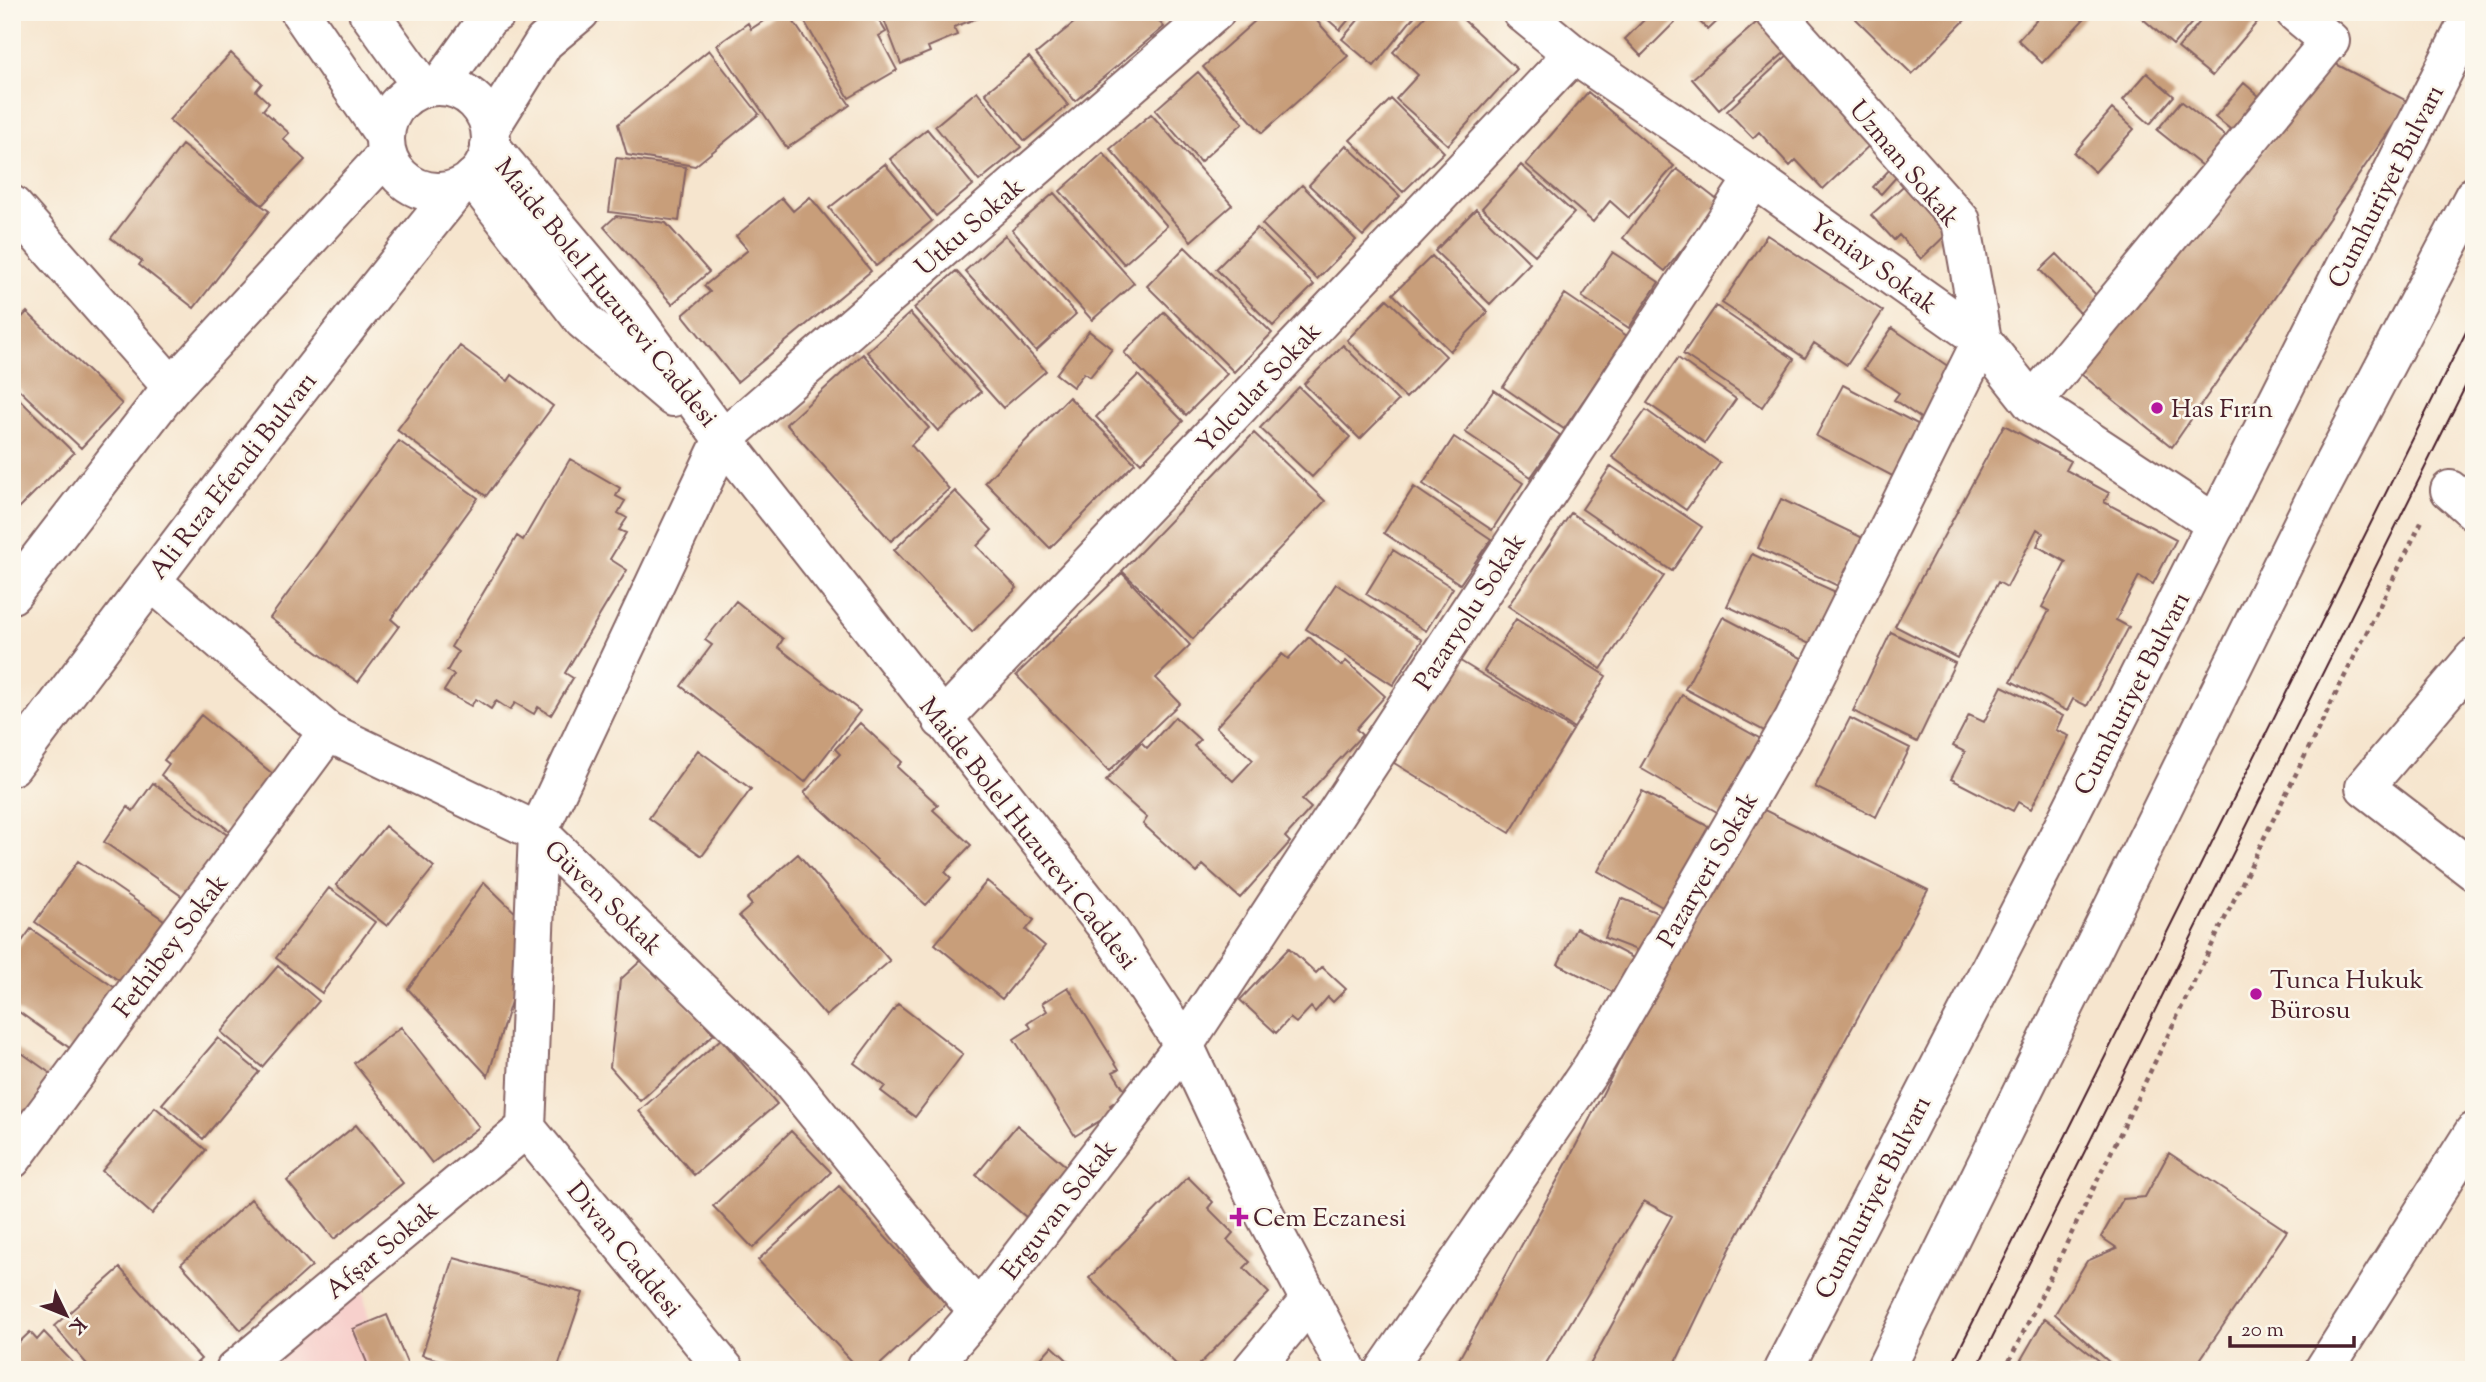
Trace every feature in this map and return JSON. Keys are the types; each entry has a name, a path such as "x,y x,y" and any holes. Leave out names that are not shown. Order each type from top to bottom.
{"street":[{"path":"12,594 172,387 386,145 388,121 396,106 408,95 432,87 456,89 471,97 483,111 478,160 439,192 421,190 405,181 393,169 386,145 300,12"},
{"path":"368,12 432,87"},
{"path":"432,87 488,18 497,12"},
{"name":"Ali Rıza Efendi Bulvarı","path":"12,766 150,581 478,160 544,42 580,12"},
{"name":"Utku Sokak","path":"723,439 1215,12"},
{"name":"Yeniay Sokak","path":"1522,12 1573,54 1754,178 1982,340 2032,403 2216,524"},
{"name":"Uzman Sokak","path":"1775,12 1961,221 1982,340"},
{"path":"2032,403 2330,41 2295,12"},
{"name":"Cumhuriyet Bulvarı","path":"1783,1370 2048,857 2473,12"},
{"name":"Yolcular Sokak","path":"942,719 1573,54"},
{"name":"Maide Bolel Huzurevi Caddesi","path":"478,160 583,320 723,439 1107,927 1184,1045 1256,1198 1347,1370"},
{"name":"Pazaryolu Sokak","path":"1184,1045 1754,178"},
{"path":"1885,1370 2315,499 2474,195"},
{"path":"12,205 172,387"},
{"name":"Pazaryeri Sokak","path":"1385,1370 1593,1066 1780,743 1982,340"},
{"path":"526,1128 538,832 723,439"},
{"name":"Güven Sokak","path":"150,581 328,732 538,832 784,1073 978,1312"},
{"path":"2474,658 2365,787 2474,871"},
{"name":"Fethibey Sokak","path":"12,1158 328,732"},
{"name":"Erguvan Sokak","path":"928,1370 978,1312 1184,1045"},
{"name":"Divan Caddesi","path":"526,1128 719,1368"},
{"name":"Afşar Sokak","path":"235,1370 526,1128"},
{"path":"2324,1370 2474,1132"},
{"path":"1252,1370 1311,1299"}],"path":[{"path":"2005,1370 2266,834 2450,505"}],"shaded area":[{"path":"362,1287 379,1370 261,1370"}],"building":[{"path":"777,12 787,12 850,105 787,148 717,45 748,23 751,29"},
{"path":"799,12 874,12 886,32 879,36 897,70 849,98"},
{"path":"881,12 993,12 954,27 957,35 928,47 930,52 901,64"},
{"path":"1087,12 1151,12 1164,27 1075,101 1036,54"},
{"path":"1265,12 1309,12 1348,56 1262,133 1203,67"},
{"path":"1319,12 1355,12 1340,30"},
{"path":"1365,12 1418,12 1374,66 1342,39"},
{"path":"1429,12 1455,12 1517,69 1448,145 1396,99 1418,75 1393,52"},
{"path":"1652,12 1685,12 1641,56 1625,39"},
{"path":"1690,12 1727,12 1708,30"},
{"path":"1849,12 1973,12 1912,74"},
{"path":"2044,12 2080,12 2085,18 2042,63 2018,40"},
{"path":"2135,12 2201,12 2173,45"},
{"path":"2208,12 2264,14 2212,76 2178,48"},
{"path":"1764,16 1791,47 1719,110 1692,79"},
{"path":"709,50 759,114 695,166 627,155 618,124"},
{"path":"1791,52 1874,141 1823,189 1796,160 1790,166 1759,132 1753,138 1727,111"},
{"path":"231,53 262,83 256,91 269,103 263,110 289,133 283,139 305,160 262,205 169,120"},
{"path":"1029,57 1068,105 1025,141 985,93"},
{"path":"2334,63 2409,102 2172,447 2081,374"},
{"path":"1198,72 1243,123 1200,162 1155,110"},
{"path":"2147,73 2174,96 2150,124 2123,100"},
{"path":"2244,83 2267,103 2239,136 2215,117"},
{"path":"977,91 1021,147 979,181 935,126"},
{"path":"1588,92 1674,166 1629,218 1610,201 1593,222 1526,164"},
{"path":"1391,99 1444,152 1403,192 1350,140"},
{"path":"2181,101 2234,143 2211,173 2157,130"},
{"path":"2112,109 2134,129 2095,172 2074,153"},
{"path":"1151,114 1232,205 1191,241 1110,149"},
{"path":"927,129 973,185 936,216 890,159"},
{"path":"182,145 269,211 194,308 139,265 142,261 111,238"},
{"path":"1346,145 1400,196 1363,236 1309,185"},
{"path":"1103,153 1167,226 1124,264 1060,191"},
{"path":"616,158 686,167 679,221 609,212"},
{"path":"885,164 932,221 876,266 829,208"},
{"path":"1521,165 1574,213 1535,255 1482,208"},
{"path":"1892,167 1899,174 1881,194 1873,187"},
{"path":"1677,169 1720,202 1665,271 1623,238"},
{"path":"1910,180 1954,227 1921,259 1899,235 1894,240 1871,215"},
{"path":"1302,185 1356,240 1317,279 1262,224"},
{"path":"1054,193 1134,283 1092,320 1012,230"},
{"path":"810,197 871,271 737,382 683,315 710,292 704,286 748,250 736,236 782,198 793,211"},
{"path":"1476,209 1530,263 1490,304 1435,251"},
{"path":"616,216 666,223 709,272 672,304 604,227"},
{"path":"1257,228 1314,285 1273,326 1216,269"},
{"path":"1005,235 1076,314 1036,351 965,271"},
{"path":"1767,235 1883,311 1847,365 1814,343 1805,358 1722,303"},
{"path":"1185,247 1272,333 1234,372 1147,286"},
{"path":"1613,252 1659,282 1629,328 1582,297"},
{"path":"2057,254 2100,299 2083,316 2040,270"},
{"path":"1432,256 1488,312 1450,351 1393,294"},
{"path":"956,271 1046,371 1003,408 914,308"},
{"path":"1565,294 1627,336 1564,429 1503,387"},
{"path":"1387,299 1446,356 1406,398 1347,340"},
{"path":"1716,306 1794,359 1762,407 1683,354"},
{"path":"27,312 122,404 81,448 12,383 12,328"},
{"path":"1164,312 1227,374 1186,415 1124,353"},
{"path":"910,313 981,392 938,431 867,352"},
{"path":"1892,328 1955,371 1922,419 1894,400 1899,393 1864,369"},
{"path":"1089,331 1112,349 1090,377 1084,373 1073,387 1056,374"},
{"path":"1343,345 1398,401 1360,439 1304,384"},
{"path":"460,346 508,381 512,375 553,406 486,496 397,430"},
{"path":"863,354 929,428 911,445 949,489 891,541 786,424"},
{"path":"1678,358 1736,399 1705,443 1647,403"},
{"path":"1138,375 1183,421 1141,463 1096,417"},
{"path":"1843,385 1927,429 1900,480 1816,436"},
{"path":"1299,387 1350,437 1312,477 1260,428"},
{"path":"1494,390 1560,435 1531,477 1465,432"},
{"path":"12,392 74,453 12,515"},
{"path":"1069,397 1135,463 1050,548 985,482"},
{"path":"1646,410 1720,463 1686,510 1612,457"},
{"path":"2004,425 2071,461 2066,470 2109,493 2104,502 2176,540 2153,584 2139,576 2116,620 2129,627 2087,706 2073,699 2067,711 2011,681 2049,611 2042,607 2066,562 2037,546 2043,533 2037,529 2007,587 1998,582 1957,658 1895,626"},
{"path":"1254,433 1325,501 1193,639 1122,571"},
{"path":"1454,437 1523,483 1492,530 1423,484"},
{"path":"399,441 478,498 391,619 399,626 358,682 270,618"},
{"path":"570,459 620,488 616,496 625,501 618,513 627,518 619,530 626,533 610,559 627,570 565,673 573,678 551,715 538,707 534,714 515,703 510,710 496,701 491,709 476,699 471,706 444,691 454,675 447,671 458,652 451,647 517,536 523,540"},
{"path":"1611,466 1702,527 1672,571 1582,509"},
{"path":"1414,487 1491,539 1460,584 1384,533"},
{"path":"955,491 992,530 977,546 1017,588 972,632 894,550"},
{"path":"1781,499 1863,538 1840,587 1758,548"},
{"path":"1571,513 1664,576 1601,669 1508,606"},
{"path":"1393,550 1453,588 1426,631 1366,594"},
{"path":"1752,554 1838,593 1814,646 1727,606"},
{"path":"1122,573 1190,645 1156,678 1180,703 1109,771 1016,675"},
{"path":"1336,584 1422,640 1393,685 1306,629"},
{"path":"736,601 783,639 778,647 860,711 805,782 681,686 712,645 705,640"},
{"path":"1723,617 1807,661 1768,733 1685,689"},
{"path":"1516,619 1606,676 1574,728 1484,671"},
{"path":"1891,632 1955,663 1917,742 1853,711"},
{"path":"1309,637 1341,666 1346,661 1385,696 1356,729 1362,735 1302,800 1311,808 1285,837 1290,842 1240,898 1203,865 1197,873 1143,824 1147,818 1106,781 1141,742 1147,748 1175,717 1200,740 1194,746 1233,781 1253,760 1216,727 1282,654 1288,659"},
{"path":"1457,659 1573,730 1510,833 1394,763"},
{"path":"2002,686 2063,716 2056,730 2069,736 2031,809 2018,802 2013,811 1951,779 1965,752 1953,746 1969,715 1984,722"},
{"path":"1682,695 1766,742 1724,816 1640,768"},
{"path":"201,715 285,784 239,839 161,775 169,764 164,760"},
{"path":"1850,718 1910,748 1876,817 1815,787"},
{"path":"860,723 902,762 897,767 938,805 933,810 971,845 945,872 951,878 926,905 804,793 840,754 835,749"},
{"path":"698,750 751,789 702,856 649,818"},
{"path":"153,783 236,841 193,904 104,842 128,807 133,811"},
{"path":"1642,791 1711,828 1666,909 1598,871"},
{"path":"1752,804 1928,890 1730,1249 1672,1370 1587,1370 1672,1216 1644,1201 1542,1370 1453,1370 1569,1159"},
{"path":"385,826 434,867 387,926 336,885"},
{"path":"798,854 890,961 826,1016 739,916 752,905 747,899"},
{"path":"78,861 177,929 134,991 35,922"},
{"path":"987,881 1034,920 1026,930 1045,946 1002,999 935,944"},
{"path":"484,882 533,930 488,1076 408,989"},
{"path":"329,888 375,922 322,993 276,958"},
{"path":"1621,898 1668,917 1652,956 1605,938"},
{"path":"1576,928 1643,963 1624,998 1558,964"},
{"path":"31,929 118,990 74,1051 12,1007 12,955"},
{"path":"1289,948 1316,973 1322,967 1346,989 1333,1002 1328,997 1315,1012 1311,1007 1296,1023 1290,1018 1276,1033 1240,1000"},
{"path":"645,957 714,1034 640,1101 610,1067 620,980"},
{"path":"278,966 319,1001 262,1067 221,1032"},
{"path":"1068,987 1119,1069 1113,1072 1127,1094 1110,1105 1114,1112 1075,1136 1014,1039 1031,1028 1028,1023 1047,1011 1042,1003"},
{"path":"898,1004 963,1054 915,1117 881,1091 885,1086 854,1063"},
{"path":"401,1027 479,1127 432,1163 354,1063"},
{"path":"218,1038 259,1072 203,1139 162,1104"},
{"path":"721,1039 777,1104 694,1175 639,1111"},
{"path":"12,1046 54,1076 18,1127 12,1123"},
{"path":"155,1107 206,1150 152,1214 102,1171"},
{"path":"356,1125 403,1183 334,1239 287,1181"},
{"path":"1017,1125 1073,1172 1032,1222 976,1175"},
{"path":"791,1131 831,1172 753,1248 713,1206"},
{"path":"2169,1153 2287,1231 2193,1370 2118,1370 2055,1314 2087,1261 2117,1248 2101,1237 2123,1199 2145,1197"},
{"path":"1188,1177 1213,1202 1208,1208 1233,1233 1227,1240 1250,1262 1244,1268 1269,1293 1194,1370 1182,1370 1089,1278"},
{"path":"839,1186 946,1304 874,1370 860,1370 758,1260"},
{"path":"251,1199 312,1266 241,1330 181,1264"},
{"path":"454,1258 583,1293 557,1370 473,1370 422,1355"},
{"path":"120,1268 201,1359 189,1370 92,1370 54,1326"},
{"path":"387,1315 410,1370 370,1370 353,1329"},
{"path":"2045,1318 2111,1370 2015,1370"},
{"path":"30,1332 37,1340 44,1332 80,1370 12,1370 12,1349"},
{"path":"1052,1346 1078,1370 1030,1370"}],"tram line":[{"path":"1949,1370 2474,316"},
{"path":"1976,1370 2474,369"}],"place":[{"name":"Has Fırın","path":"2157,408"},
{"name":"Tunca Hukuk Bürosu","path":"2256,994"},
{"name":"Cem Eczanesi","path":"1239,1217"}]}
